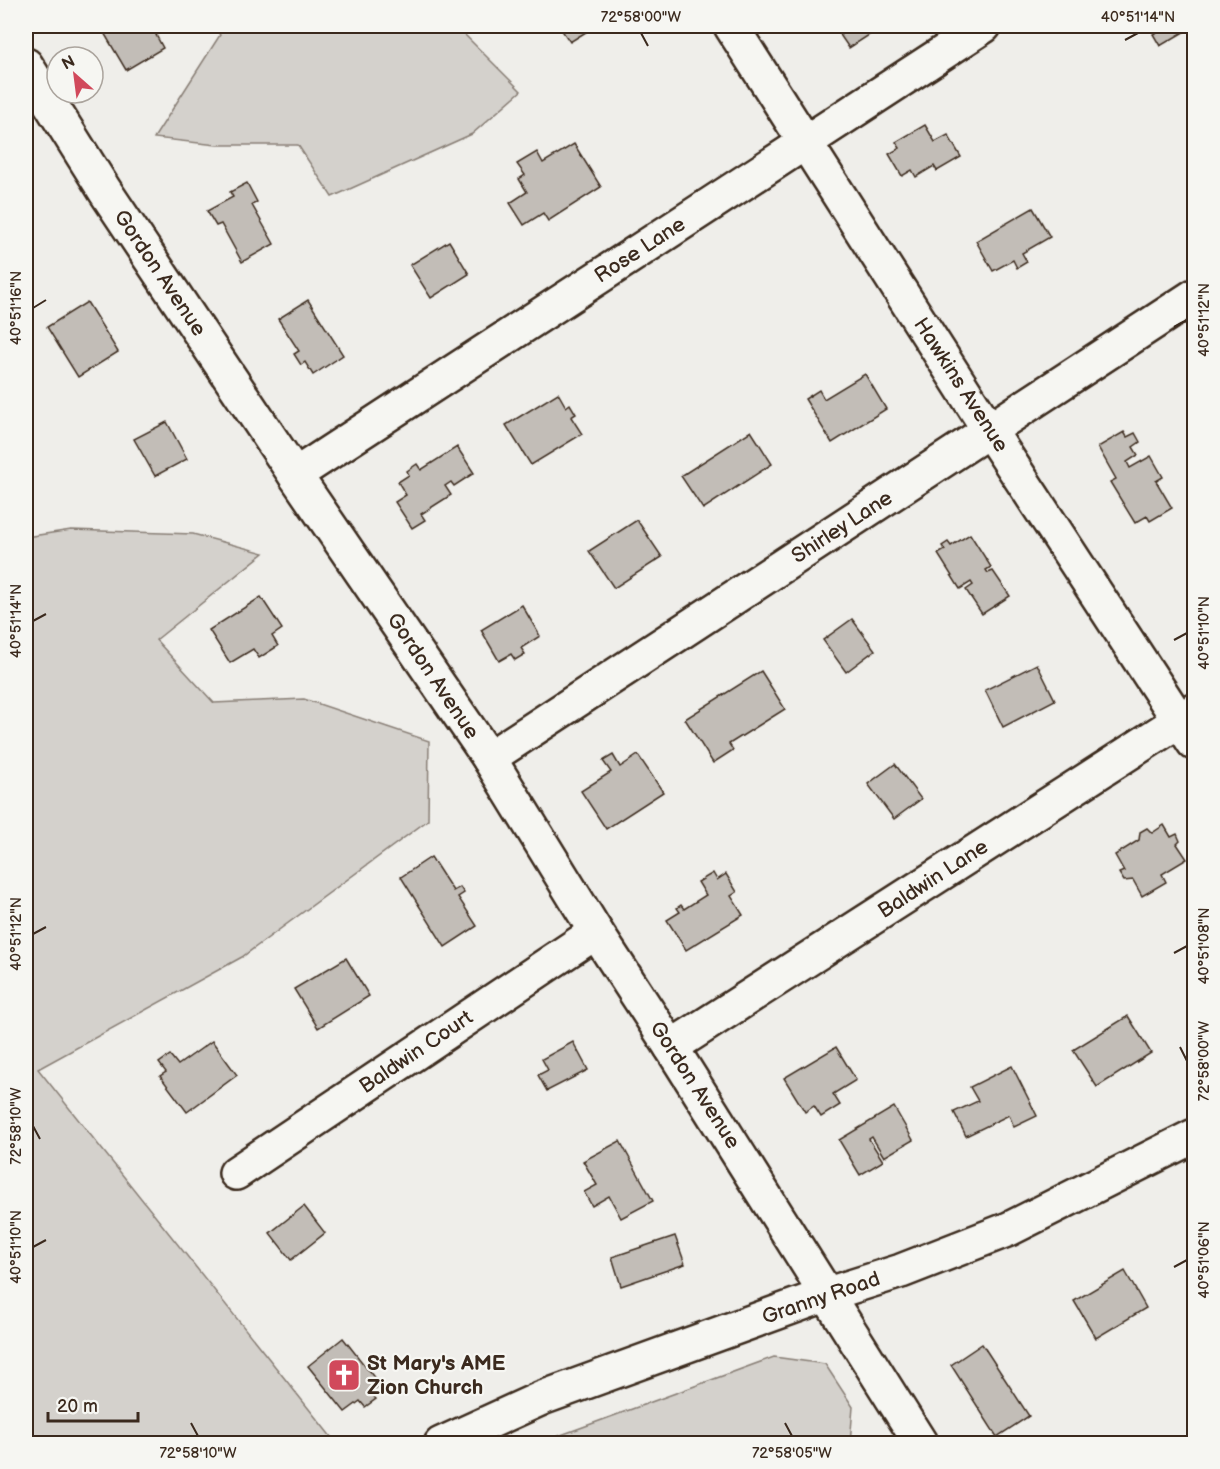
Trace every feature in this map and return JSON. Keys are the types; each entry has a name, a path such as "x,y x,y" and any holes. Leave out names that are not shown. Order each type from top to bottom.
{"street":[{"name":"Hawkins Avenue","path":"731,26 989,430 1190,725"},
{"name":"Rose Lane","path":"296,475 984,26"},
{"name":"Gordon Avenue","path":"26,65 105,191 489,758 596,932 921,1443"},
{"name":"Shirley Lane","path":"489,758 1194,296"},
{"name":"Baldwin Lane","path":"671,1047 1190,725"},
{"name":"Baldwin Court","path":"236,1173 596,932"},
{"name":"Granny Road","path":"441,1443 542,1398 828,1294 901,1271 1009,1228 1194,1136"}],"shaded area":[{"path":"214,26 456,26 521,91 472,134 332,197 298,145 217,145 154,138 220,35"},
{"path":"71,530 193,534 264,553 156,640 214,703 304,699 429,741 428,820 242,957 38,1069 336,1443 26,1443 26,537"},
{"path":"774,1357 825,1364 853,1407 850,1443 543,1444 542,1442"}],"building":[{"path":"100,26 173,26 156,35 163,48 126,70"},
{"path":"559,26 582,26 586,32 570,42"},
{"path":"834,26 883,26 849,48"},
{"path":"1167,26 1194,26 1160,46 1153,34"},
{"path":"925,125 935,142 948,135 961,157 937,171 934,166 916,177 912,170 902,176 889,154 900,148 896,142"},
{"path":"574,144 601,187 548,221 543,213 524,225 510,203 527,192 519,179 525,175 517,164 537,152 543,163"},
{"path":"247,183 257,202 252,205 274,244 242,262 221,224 216,226 207,211 233,197 230,192"},
{"path":"1033,208 1050,237 1022,253 1027,262 1017,268 1013,260 993,271 976,241"},
{"path":"449,241 469,274 431,298 410,265"},
{"path":"308,300 343,355 313,375 305,362 301,365 294,354 299,351 278,319"},
{"path":"87,302 118,352 78,377 47,327"},
{"path":"865,374 886,409 832,443 805,399 819,390 824,399"},
{"path":"558,393 566,407 570,404 576,414 571,417 582,434 531,465 506,425"},
{"path":"167,422 187,459 155,476 134,439"},
{"path":"751,431 772,464 703,509 681,476"},
{"path":"1124,432 1127,437 1135,433 1140,442 1133,447 1138,455 1127,462 1130,468 1151,456 1163,477 1156,481 1172,508 1150,521 1147,516 1135,523 1110,482 1116,479 1098,447"},
{"path":"457,447 474,473 454,486 451,482 445,486 451,495 421,514 425,520 412,528 395,502 406,495 398,482 409,475 407,471 417,464 421,470"},
{"path":"637,520 662,557 614,588 589,551"},
{"path":"970,534 991,567 986,570 988,573 993,571 1010,596 982,614 966,590 973,585 971,582 960,589 938,554 945,550 942,546 948,542 951,546"},
{"path":"261,597 282,629 272,636 278,646 259,658 253,649 230,663 209,630"},
{"path":"522,605 540,636 521,648 525,654 515,660 511,654 499,661 481,630"},
{"path":"852,619 875,650 846,672 823,640"},
{"path":"1037,664 1055,700 1003,727 985,690"},
{"path":"761,671 785,709 729,744 733,750 713,763 685,719"},
{"path":"613,755 620,767 638,755 663,792 606,829 581,791 611,772 603,761"},
{"path":"895,764 921,799 894,819 868,784"},
{"path":"1164,825 1171,837 1177,834 1180,841 1177,844 1187,859 1162,874 1166,882 1142,896 1133,880 1124,881 1119,873 1124,871 1115,855 1139,840 1140,832 1147,828 1152,833"},
{"path":"431,857 453,891 460,887 464,893 458,897 477,926 445,947 401,877"},
{"path":"713,873 717,880 726,874 737,892 731,896 743,915 686,950 667,920 680,912 677,908 681,905 684,909 706,895 698,882"},
{"path":"346,958 369,996 318,1028 294,989"},
{"path":"1128,1016 1151,1053 1097,1087 1073,1050"},
{"path":"212,1041 237,1075 187,1112 160,1076 166,1072 159,1063 170,1055 178,1065"},
{"path":"573,1042 588,1070 547,1091 538,1075 548,1070 542,1059"},
{"path":"836,1047 856,1080 833,1094 840,1105 821,1117 814,1106 805,1112 784,1078"},
{"path":"1012,1066 1037,1116 1014,1127 1009,1115 966,1136 954,1112 978,1101 970,1087"},
{"path":"894,1107 913,1140 884,1157 872,1137 869,1139 883,1161 860,1175 839,1140"},
{"path":"620,1141 653,1201 621,1218 609,1196 592,1206 584,1192 597,1185 583,1161"},
{"path":"304,1206 325,1233 291,1260 270,1233"},
{"path":"675,1236 685,1264 621,1286 612,1257"},
{"path":"1125,1271 1146,1308 1096,1338 1074,1301"},
{"name":"St Mary's AME Zion Church","path":"343,1338 380,1385 370,1392 376,1399 365,1407 360,1401 345,1412 308,1366"},
{"path":"982,1344 1029,1416 997,1437 951,1365"}],"place":[{"name":"St Mary's AME Zion Church","path":"344,1375"}]}
